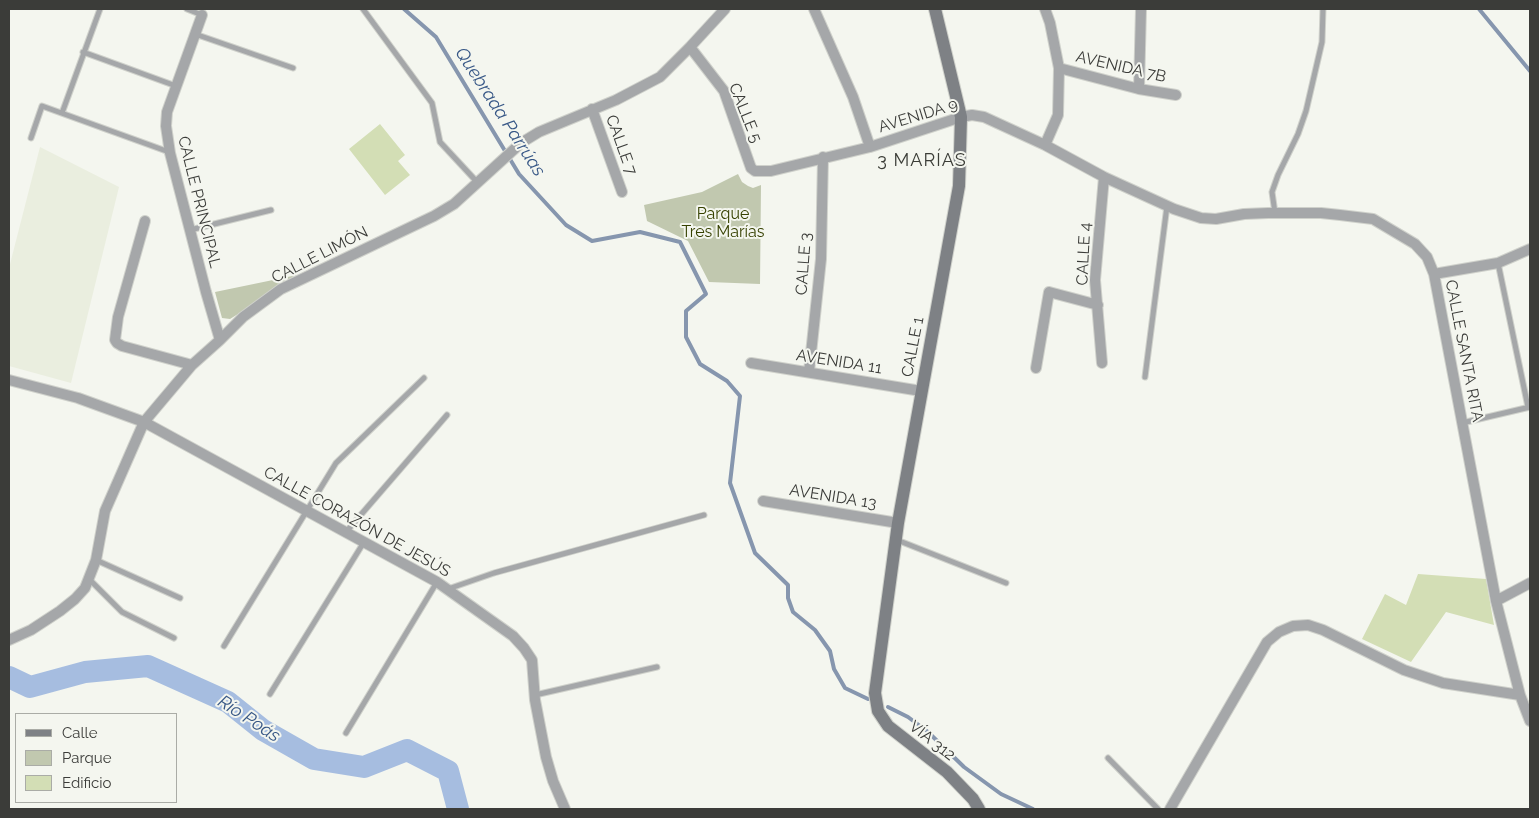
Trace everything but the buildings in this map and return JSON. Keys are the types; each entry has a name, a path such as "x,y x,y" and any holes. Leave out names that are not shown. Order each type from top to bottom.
{"street":[{"name":"CALLE LIMÓN","path":"9,640 31,630 60,612 85,588 96,560 105,511 144,422 192,365 243,317 281,289 434,216 454,204 522,143 539,132 616,100 660,77 724,9"},
{"path":"814,9 853,97 870,147"},
{"name":"CALLE 1","path":"875,693 895,539 960,186 961,117 935,9"},
{"path":"1045,9 1059,68 1058,115 1045,145"},
{"path":"1139,89 1141,9"},
{"name":"CALLE PRINCIPAL","path":"202,15 166,119 170,153 220,340"},
{"name":"CALLE 5","path":"690,46 724,91 751,168"},
{"name":"AVENIDA 7B","path":"1059,68 1139,89 1176,95"},
{"name":"CALLE 7","path":"592,109 622,192"},
{"name":"AVENIDA 9","path":"751,168 762,172 771,171 870,147 972,115 984,117 1045,145 1104,177 1167,206"},
{"name":"CALLE 3","path":"808,372 821,259 823,157"},
{"name":"CALLE 4","path":"1102,363 1095,280 1104,177"},
{"name":"CALLE SANTA RITA","path":"1167,206 1208,219 1244,214 1275,213 1321,213 1373,219 1416,244 1427,257 1434,274 1496,601 1520,695 1530,721"},
{"path":"145,221 118,317 115,340 117,344 122,346 192,365"},
{"path":"1434,274 1498,263 1530,249"},
{"path":"1036,368 1049,292 1098,305"},
{"name":"AVENIDA 11","path":"752,363 921,391"},
{"name":"CALLE CORAZÓN DE JESÚS","path":"9,380 78,398 144,422 437,582 513,636 532,660 535,695 546,757 553,781 566,809"},
{"name":"AVENIDA 13","path":"763,502 898,523"},
{"path":"1496,601 1530,583"},
{"path":"1170,809 1267,642 1279,632 1293,626 1308,625 1323,630 1404,670 1442,684 1520,695"},
{"name":"VÍA 312","path":"875,693 878,711 888,726 947,772 973,799 979,809"}],"lane":[{"path":"62,113 100,9"},
{"path":"187,9 202,15"},
{"path":"363,9 432,103 440,142 478,184"},
{"path":"1275,213 1272,192 1298,134 1306,111 1322,42 1323,9"},
{"path":"194,34 293,68"},
{"path":"83,52 176,86"},
{"path":"30,138 42,106 170,153"},
{"path":"1145,377 1167,206"},
{"path":"190,230 272,210"},
{"path":"1462,423 1529,407 1498,263"},
{"path":"224,646 336,464 424,378"},
{"path":"346,532 448,415"},
{"path":"448,589 494,572 704,516"},
{"path":"895,539 1006,583"},
{"path":"270,694 364,542"},
{"path":"96,560 180,598"},
{"path":"89,580 122,612 174,638"},
{"path":"346,733 437,582"},
{"path":"535,695 657,667"},
{"path":"1108,758 1158,809"}],"shaded area":[{"path":"40,147 119,187 71,383 9,366 9,268"}],"green space":[{"name":"Parque Tres Marías","path":"738,174 742,182 748,186 753,188 761,185 760,284 709,282 688,241 647,221 644,205 702,192"},
{"path":"302,274 230,319 222,318 215,292"}],"waterway":[{"name":"Quebrada Parrúas","path":"404,9 436,37 519,174 566,225 592,241 640,232 680,242 706,294 686,311 686,337 700,364 727,381 740,396 730,483 755,553 788,585 788,598 793,612 815,630 830,651 834,669 845,688 868,699"},
{"path":"1479,9 1530,71"},
{"name":"Río Poás","path":"9,677 30,687 85,672 148,666 228,702 263,730 314,759 364,767 407,750 448,771 458,809"},
{"name":"Quebrada Parrúas","path":"888,707 908,717 928,732 964,767 1001,794 1033,809"}],"district":[{"name":"3 MARÍAS","path":"922,161"}]}
